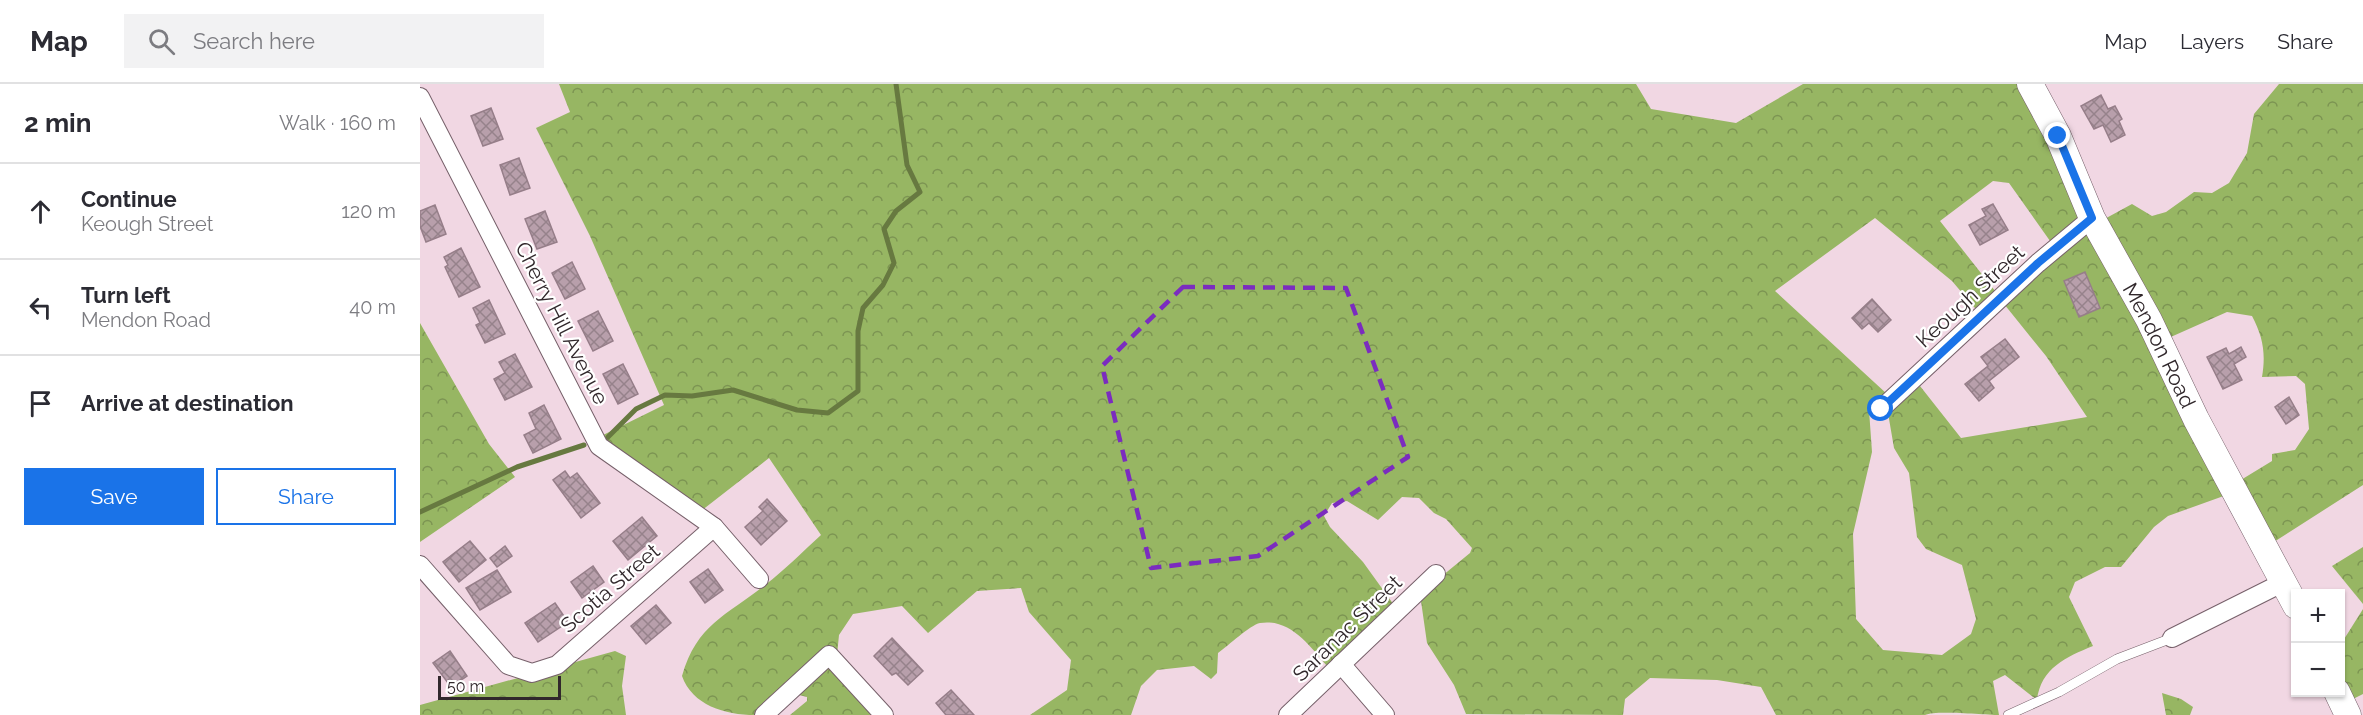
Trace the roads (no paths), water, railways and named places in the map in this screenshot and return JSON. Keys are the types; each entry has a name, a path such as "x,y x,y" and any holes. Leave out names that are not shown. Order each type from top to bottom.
{"street":[{"name":"Mendon Road","path":"2030,84 2058,136 2092,218 2149,320 2196,419 2291,597"},
{"name":"Cherry Hill Avenue","path":"420,97 599,446 714,527 759,579"},
{"name":"Keough Street","path":"1881,409 2038,263 2092,218"},
{"name":"Scotia Street","path":"420,565 508,665 532,673 557,665 714,527"},
{"name":"Saranac Street","path":"1288,715 1437,574"},
{"path":"2172,639 2284,582"},
{"path":"764,715 829,656 884,715"},
{"path":"1341,664 1385,715"},
{"path":"2339,697 2348,715"}],"lane":[{"path":"2008,715 2059,692 2117,660 2172,639"}],"waterway":[{"path":"608,437 636,409 665,395 692,396 733,390 797,410 828,413 858,391 858,331 863,308 883,285 894,263 884,229 896,211 920,192 907,165 896,84"},
{"path":"420,512 517,467 584,445"}]}
